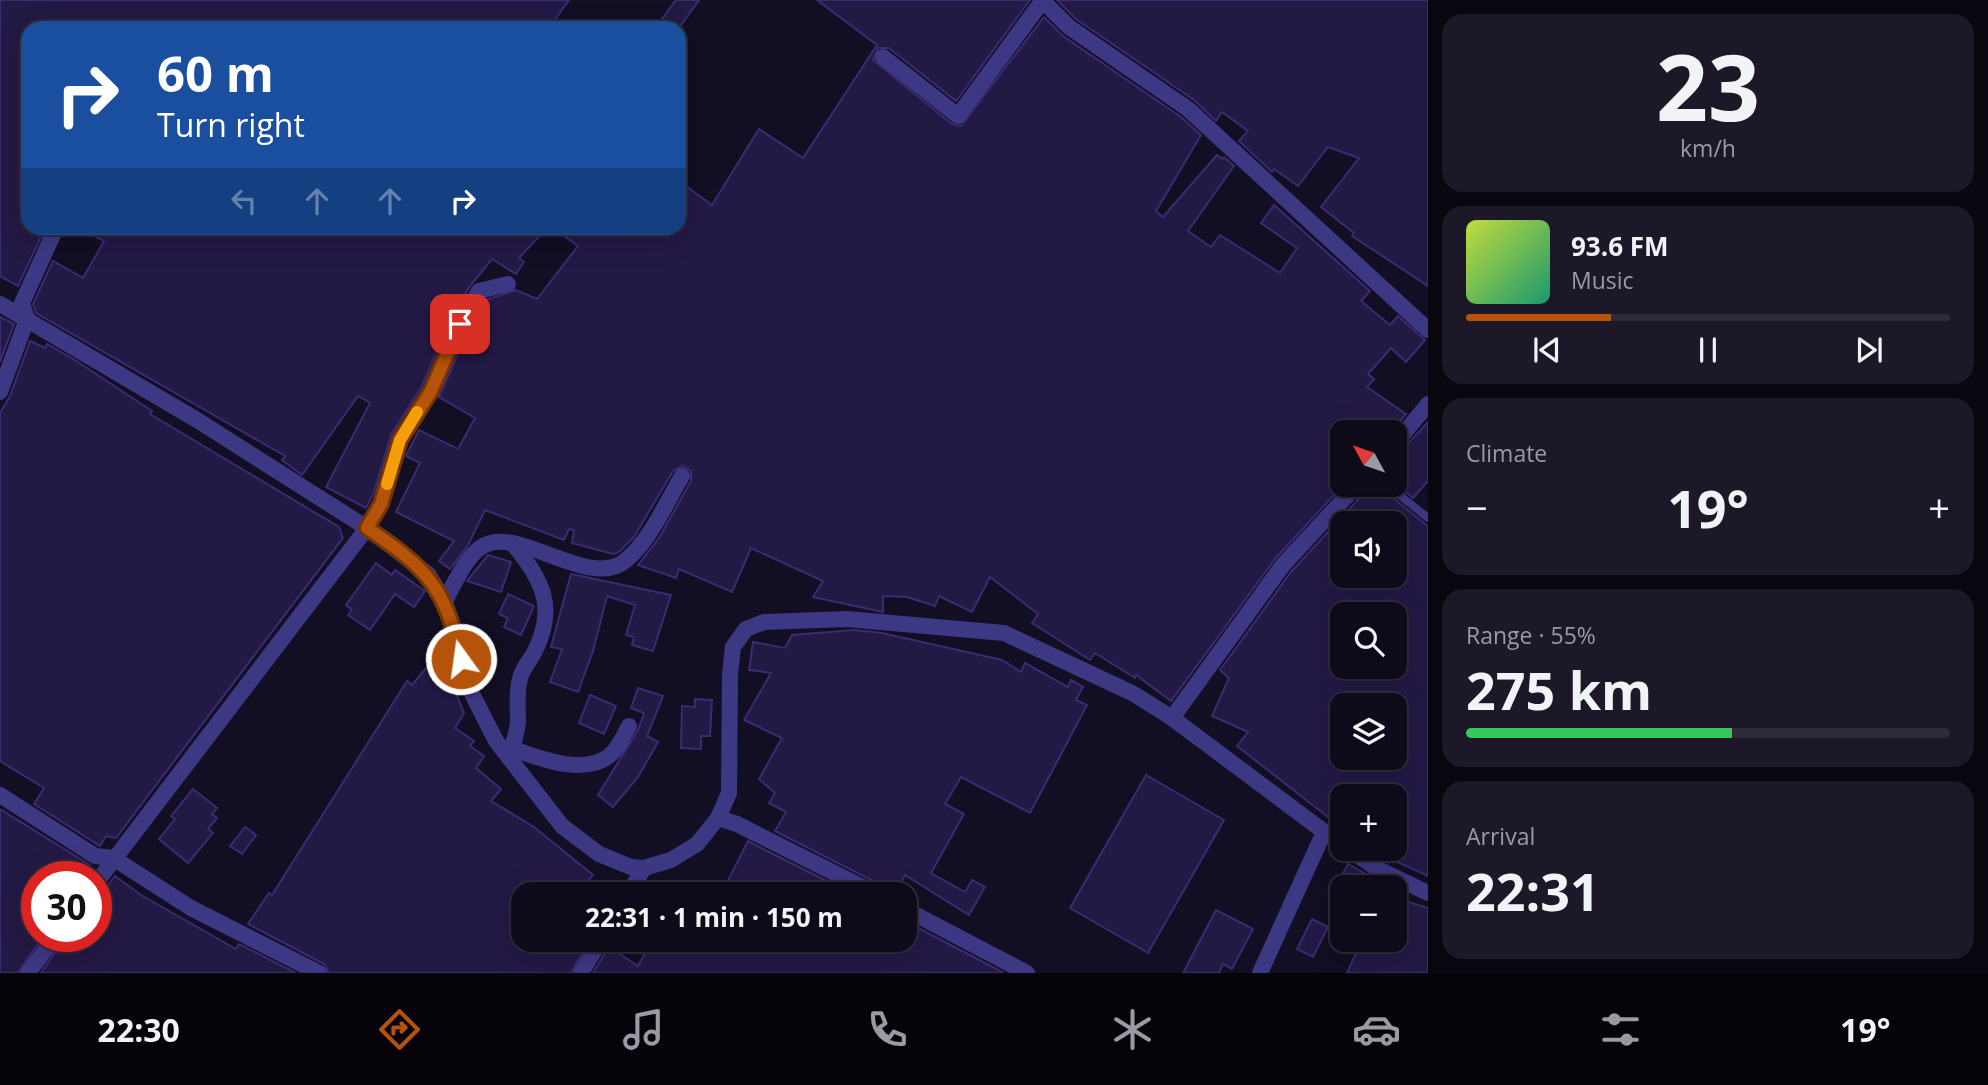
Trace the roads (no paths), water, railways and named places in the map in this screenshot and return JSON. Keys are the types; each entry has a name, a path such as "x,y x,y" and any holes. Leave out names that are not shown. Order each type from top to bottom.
{"street":[{"path":"883,57 958,116 1042,0 1069,26 1188,109 1428,330"},
{"path":"0,392 27,319 22,303 53,235"},
{"path":"111,861 367,528 381,504 400,440 431,391 460,324 479,291 508,284"},
{"path":"0,304 197,420 367,528 428,574 445,601 466,682 495,741 510,753 562,826 599,855 631,867 644,868 671,860 697,844 718,818 729,793 730,674 733,647 746,629 764,622 847,619 1004,633 1134,694 1172,718 1330,836"},
{"path":"1407,429 1428,404"},
{"path":"445,601 472,556 490,543 513,544 593,567 611,567 625,561 642,540 682,476"},
{"path":"1172,718 1283,565 1346,497"},
{"path":"510,753 518,724 517,689 521,673 535,651 545,625 547,606 540,583 513,544"},
{"path":"510,753 573,765 595,762 614,751 629,726"},
{"path":"0,795 95,856 113,858 191,908 319,973"},
{"path":"718,818 737,824 852,882"},
{"path":"1259,973 1324,832"},
{"path":"1366,861 1428,893"},
{"path":"635,882 644,868"},
{"path":"917,915 1027,973"},
{"path":"28,973 44,952"},
{"path":"581,973 594,952"}],"lane":[{"path":"1402,497 1428,518"}]}
